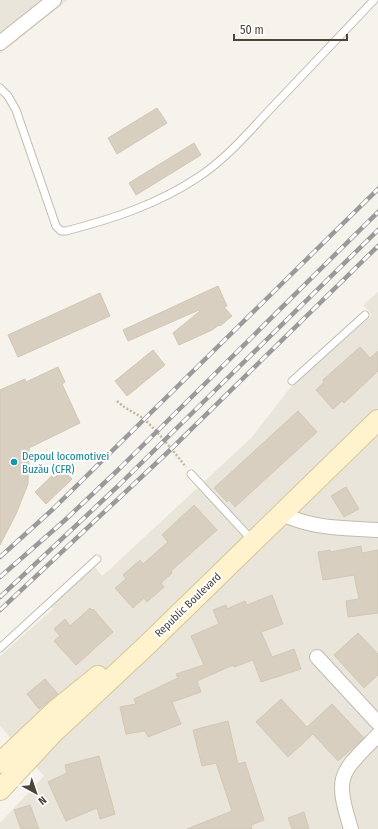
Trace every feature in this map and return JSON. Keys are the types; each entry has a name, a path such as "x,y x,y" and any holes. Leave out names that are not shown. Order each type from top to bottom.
{"main road":[{"name":"Republic Boulevard","path":"0,790 52,734 146,646 378,420"},
{"path":"0,764 23,740 72,696 107,669 146,646"}],"street":[{"path":"0,43 54,0"},
{"path":"282,514 313,525 378,530"},
{"path":"317,657 378,722"},
{"path":"351,829 342,798 342,780 346,769 378,735"}],"lane":[{"path":"0,88 8,96 16,110 56,226 61,231 66,231 137,210 184,186 213,167 254,127 374,0"},
{"path":"292,381 365,315"},
{"path":"191,474 254,541"},
{"path":"0,648 97,559"}],"path":[{"path":"117,401 128,411 144,419 191,474"}],"shaded area":[{"path":"0,0 68,0 0,54"},
{"path":"378,292 378,829 0,829 0,823 44,776 0,726 0,656 53,609 51,606 95,567 102,576 108,571 251,438 290,388 372,315 363,305"}],"building":[{"path":"157,108 167,123 117,154 108,138"},
{"path":"194,143 201,155 136,195 129,183"},
{"path":"218,286 227,306 224,307 232,316 220,326 219,325 212,330 179,345 173,333 200,311 199,310 128,341 123,330"},
{"path":"100,293 110,316 18,357 8,335"},
{"path":"360,347 370,358 378,351 378,371 344,403 342,401 333,409 316,390 324,382 323,380"},
{"path":"153,350 165,365 127,396 115,381"},
{"path":"58,367 65,382 62,384 80,423 29,448 28,484 16,514 0,545 0,390 25,379 26,382"},
{"path":"298,411 317,432 235,507 229,500 227,502 214,488"},
{"path":"61,467 72,479 46,504 35,492"},
{"path":"346,487 359,509 344,517 331,496"},
{"path":"194,505 217,530 171,571 172,573 161,583 164,587 147,602 144,598 133,608 115,588 126,579 123,575 140,560 143,564 168,542 162,535"},
{"path":"361,546 362,553 378,550 378,613 348,617 346,601 359,599 354,575 323,580 318,552 330,550 331,552"},
{"path":"272,595 283,624 261,632 272,657 294,649 301,669 261,682 253,660 234,667 233,665 197,681 201,692 172,702 181,724 148,737 145,731 126,734 120,707 136,704 134,699 178,678 176,674 204,665 191,636 219,624 213,610 226,605 227,609 245,601 247,605"},
{"path":"90,608 92,610 93,609 113,632 76,665 54,641 60,636 54,629 65,619 70,626"},
{"path":"358,633 378,654 378,675 364,688 334,655"},
{"path":"45,679 58,694 39,709 27,694"},
{"path":"281,699 307,727 332,704 364,738 338,761 313,734 288,757 256,722"},
{"path":"228,721 238,764 245,762 264,820 251,825 252,829 187,829 232,811 216,763 202,766 193,730"},
{"path":"99,756 115,814 100,819 97,808 66,821 48,782 67,773 65,765"},
{"path":"30,805 39,829 21,829 14,810"},
{"path":"304,812 309,829 292,829 288,818"}],"railway":[{"path":"0,557 52,510 378,189"},
{"path":"0,577 64,521 119,469 378,212"},
{"path":"0,597 118,486 378,230"},
{"path":"0,610 167,453 378,246"}],"place":[{"name":"Depoul locomotivei Buzău (CFR)","path":"14,462"}]}
